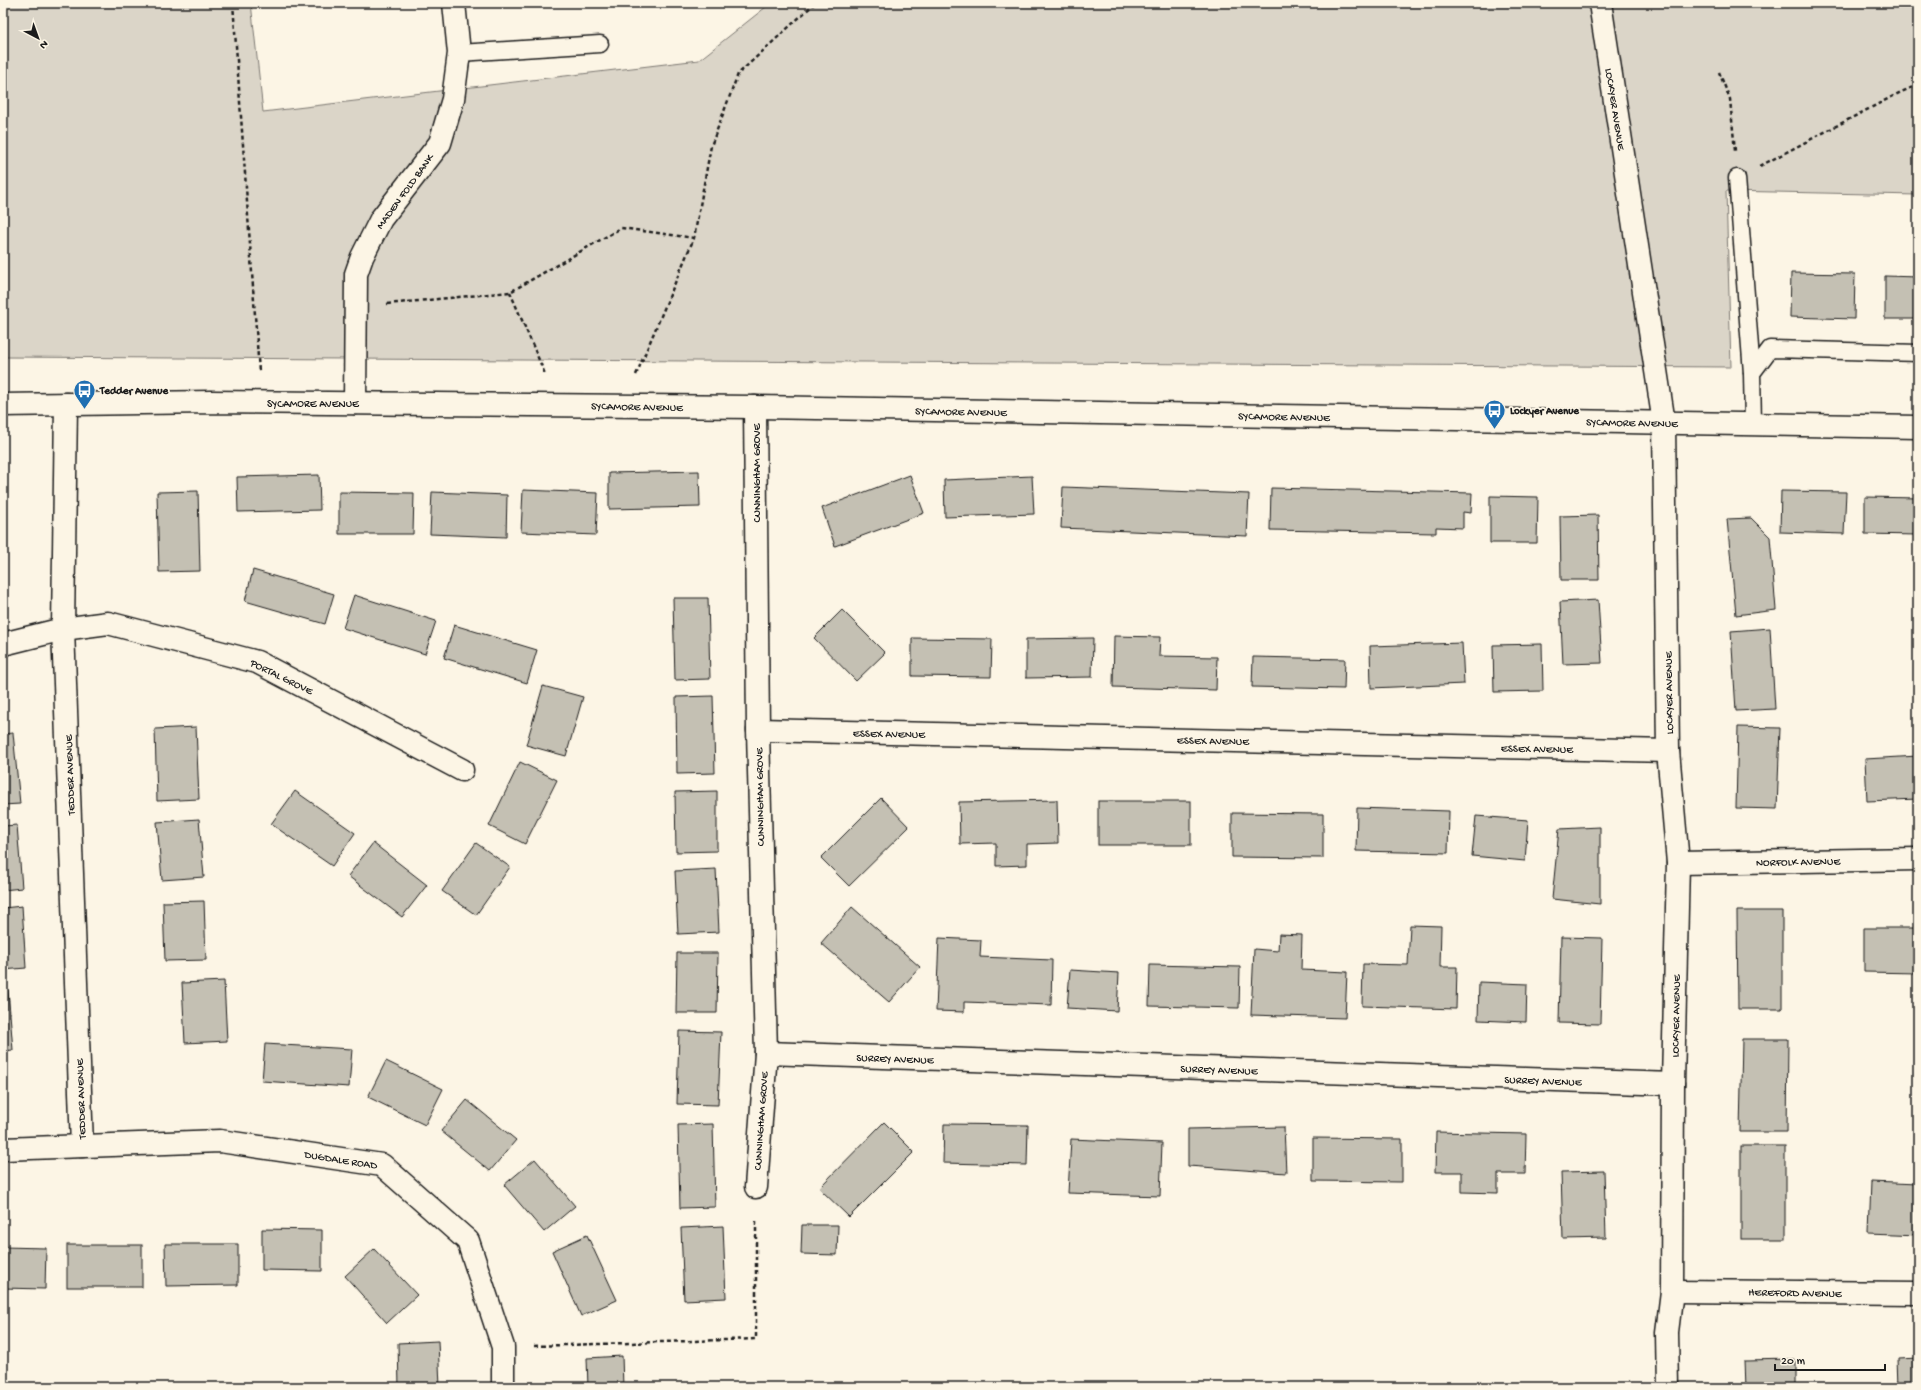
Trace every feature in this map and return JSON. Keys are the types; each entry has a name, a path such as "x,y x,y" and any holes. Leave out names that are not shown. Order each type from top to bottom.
{"street":[{"name":"MADEN FOLD BANK","path":"355,404 356,274 362,257 378,226 440,143 453,99 459,53 454,3"},
{"name":"LOCKYER AVENUE","path":"1600,3 1664,423 1668,751 1678,863 1673,1084 1672,1291 1667,1332 1668,1387"},
{"name":"SYCAMORE AVENUE","path":"3,405 262,403 755,407 1918,427"},
{"name":"TEDDER AVENUE","path":"66,404 64,629 82,1146"},
{"name":"CUNNINGHAM GROVE","path":"755,407 758,730 766,1053 756,1187"},
{"name":"PORTAL GROVE","path":"3,644 64,629 108,623 256,662 462,770"},
{"name":"ESSEX AVENUE","path":"758,730 1668,751"},
{"name":"NORFOLK AVENUE","path":"1678,863 1918,859"},
{"name":"SURREY AVENUE","path":"766,1053 1673,1084"},
{"name":"DUGDALE ROAD","path":"3,1149 220,1141 382,1165 468,1241 503,1347 503,1387"},
{"name":"HEREFORD AVENUE","path":"1672,1291 1918,1294"}],"lane":[{"path":"459,53 600,44"},
{"path":"1737,178 1752,373 1753,424"},
{"path":"1752,373 1770,349 1918,353"}],"path":[{"path":"233,3 262,403"},
{"path":"623,406 694,238 712,146 738,74 815,3"},
{"path":"1719,72 1730,100 1737,178 1901,92 1918,85"},
{"path":"356,308 510,292 622,228 694,238"},
{"path":"510,292 558,405"},
{"path":"503,1347 756,1338 756,1187"}],"shaded area":[{"path":"3,3 251,3 263,112 699,60 771,3 1918,3 1918,195 1726,191 1731,367 3,357"}],"building":[{"path":"1791,273 1855,274 1854,319 1790,317"},
{"path":"1885,276 1918,277 1918,319 1885,319"},
{"path":"699,471 700,507 609,509 609,473"},
{"path":"319,475 320,510 238,512 237,477"},
{"path":"910,475 924,513 835,546 822,508"},
{"path":"1032,476 1034,514 945,517 944,480"},
{"path":"1063,487 1249,494 1247,536 1061,528"},
{"path":"1271,488 1472,493 1471,513 1463,512 1463,528 1436,527 1436,533 1270,530"},
{"path":"523,490 598,493 596,535 521,532"},
{"path":"198,491 200,571 159,572 157,492"},
{"path":"1781,491 1846,492 1844,534 1780,532"},
{"path":"339,492 414,493 413,534 339,534"},
{"path":"432,492 507,495 506,537 430,534"},
{"path":"1490,496 1538,497 1537,543 1490,543"},
{"path":"1865,497 1918,498 1918,535 1865,534"},
{"path":"1598,515 1599,580 1561,580 1560,516"},
{"path":"1751,518 1770,537 1776,610 1736,615 1727,519"},
{"path":"253,570 334,594 325,624 245,601"},
{"path":"354,595 436,621 425,654 343,628"},
{"path":"673,598 708,598 710,679 675,680"},
{"path":"1598,600 1602,663 1563,664 1560,602"},
{"path":"842,610 885,653 856,681 814,638"},
{"path":"454,625 537,650 527,683 444,658"},
{"path":"1770,628 1775,709 1736,711 1731,631"},
{"path":"1114,636 1160,637 1159,656 1217,657 1216,690 1113,687"},
{"path":"912,638 992,639 991,677 912,676"},
{"path":"1093,638 1092,677 1026,678 1026,639"},
{"path":"1462,643 1464,684 1371,688 1370,646"},
{"path":"1542,644 1543,691 1494,692 1493,645"},
{"path":"1253,657 1345,659 1344,689 1252,687"},
{"path":"543,686 583,697 566,756 526,745"},
{"path":"713,696 715,773 677,774 676,697"},
{"path":"196,727 199,799 157,801 155,729"},
{"path":"1738,727 1780,728 1777,809 1736,808"},
{"path":"13,733 20,804 3,805 3,734"},
{"path":"1918,756 1918,799 1867,801 1865,759"},
{"path":"520,762 557,780 525,844 489,826"},
{"path":"295,791 355,833 332,866 271,824"},
{"path":"717,791 717,851 676,852 675,792"},
{"path":"881,798 909,827 849,886 821,858"},
{"path":"1057,800 1058,843 1027,844 1027,865 996,866 996,843 960,844 959,802"},
{"path":"1098,801 1191,801 1191,845 1098,845"},
{"path":"1357,808 1449,811 1448,853 1356,851"},
{"path":"1232,813 1323,814 1323,858 1232,857"},
{"path":"1476,816 1528,820 1525,861 1472,856"},
{"path":"199,819 204,877 162,880 157,822"},
{"path":"17,825 22,888 3,890 3,826"},
{"path":"1600,827 1600,904 1552,899 1559,829"},
{"path":"373,843 427,885 402,917 348,876"},
{"path":"476,843 510,867 476,915 442,891"},
{"path":"716,869 719,932 678,934 675,871"},
{"path":"204,901 206,960 165,961 163,902"},
{"path":"22,906 26,968 3,970 3,908"},
{"path":"852,907 920,967 889,1002 821,943"},
{"path":"1737,911 1782,911 1782,1009 1738,1009"},
{"path":"1410,925 1441,926 1440,967 1457,967 1456,1009 1362,1006 1363,964 1408,965"},
{"path":"1864,928 1918,928 1918,973 1864,972"},
{"path":"1279,934 1302,935 1301,970 1347,972 1345,1018 1251,1015 1254,949 1278,951"},
{"path":"1561,937 1602,938 1600,1024 1559,1023"},
{"path":"939,938 981,940 980,957 1052,960 1051,1005 964,1002 964,1012 936,1011"},
{"path":"677,953 718,953 717,1013 676,1013"},
{"path":"1150,965 1240,967 1239,1008 1149,1006"},
{"path":"1070,970 1119,973 1117,1011 1067,1008"},
{"path":"224,981 227,1041 185,1043 182,983"},
{"path":"1479,982 1527,984 1526,1022 1478,1020"},
{"path":"3,990 8,990 13,1050 3,1051"},
{"path":"679,1031 721,1032 718,1105 677,1104"},
{"path":"1742,1039 1788,1039 1787,1132 1740,1132"},
{"path":"265,1044 352,1049 349,1087 262,1081"},
{"path":"386,1061 443,1089 425,1125 368,1097"},
{"path":"467,1100 516,1140 490,1171 441,1131"},
{"path":"884,1122 914,1152 849,1217 819,1188"},
{"path":"713,1124 715,1207 680,1208 678,1125"},
{"path":"944,1124 1028,1125 1027,1165 943,1163"},
{"path":"1284,1127 1286,1173 1188,1166 1188,1129"},
{"path":"1436,1132 1526,1134 1525,1174 1498,1174 1498,1193 1462,1192 1462,1172 1435,1172"},
{"path":"1313,1138 1402,1139 1402,1182 1313,1181"},
{"path":"1071,1139 1162,1143 1160,1196 1068,1193"},
{"path":"1741,1146 1785,1146 1785,1239 1741,1239"},
{"path":"535,1159 575,1206 544,1232 504,1185"},
{"path":"1604,1171 1606,1238 1563,1239 1561,1172"},
{"path":"1871,1182 1918,1184 1918,1235 1869,1233"},
{"path":"802,1225 838,1225 837,1255 801,1254"},
{"path":"723,1226 726,1298 684,1300 681,1228"},
{"path":"262,1229 322,1230 322,1271 262,1270"},
{"path":"587,1235 617,1300 581,1316 552,1251"},
{"path":"165,1244 238,1244 238,1285 166,1286"},
{"path":"67,1245 142,1245 142,1287 67,1287"},
{"path":"3,1247 46,1248 45,1289 3,1288"},
{"path":"374,1249 417,1295 387,1323 345,1276"},
{"path":"438,1341 440,1387 399,1387 398,1343"},
{"path":"622,1356 623,1387 588,1387 587,1358"},
{"path":"1918,1358 1918,1387 1900,1387 1899,1359"},
{"path":"1794,1359 1794,1387 1746,1387 1745,1360"},
{"path":"242,1385 242,1387 157,1387"},
{"path":"137,1386 137,1387 51,1387"}],"place":[{"name":"Tedder Avenue","path":"84,410"},
{"name":"Lockyer Avenue","path":"1494,430"}]}
